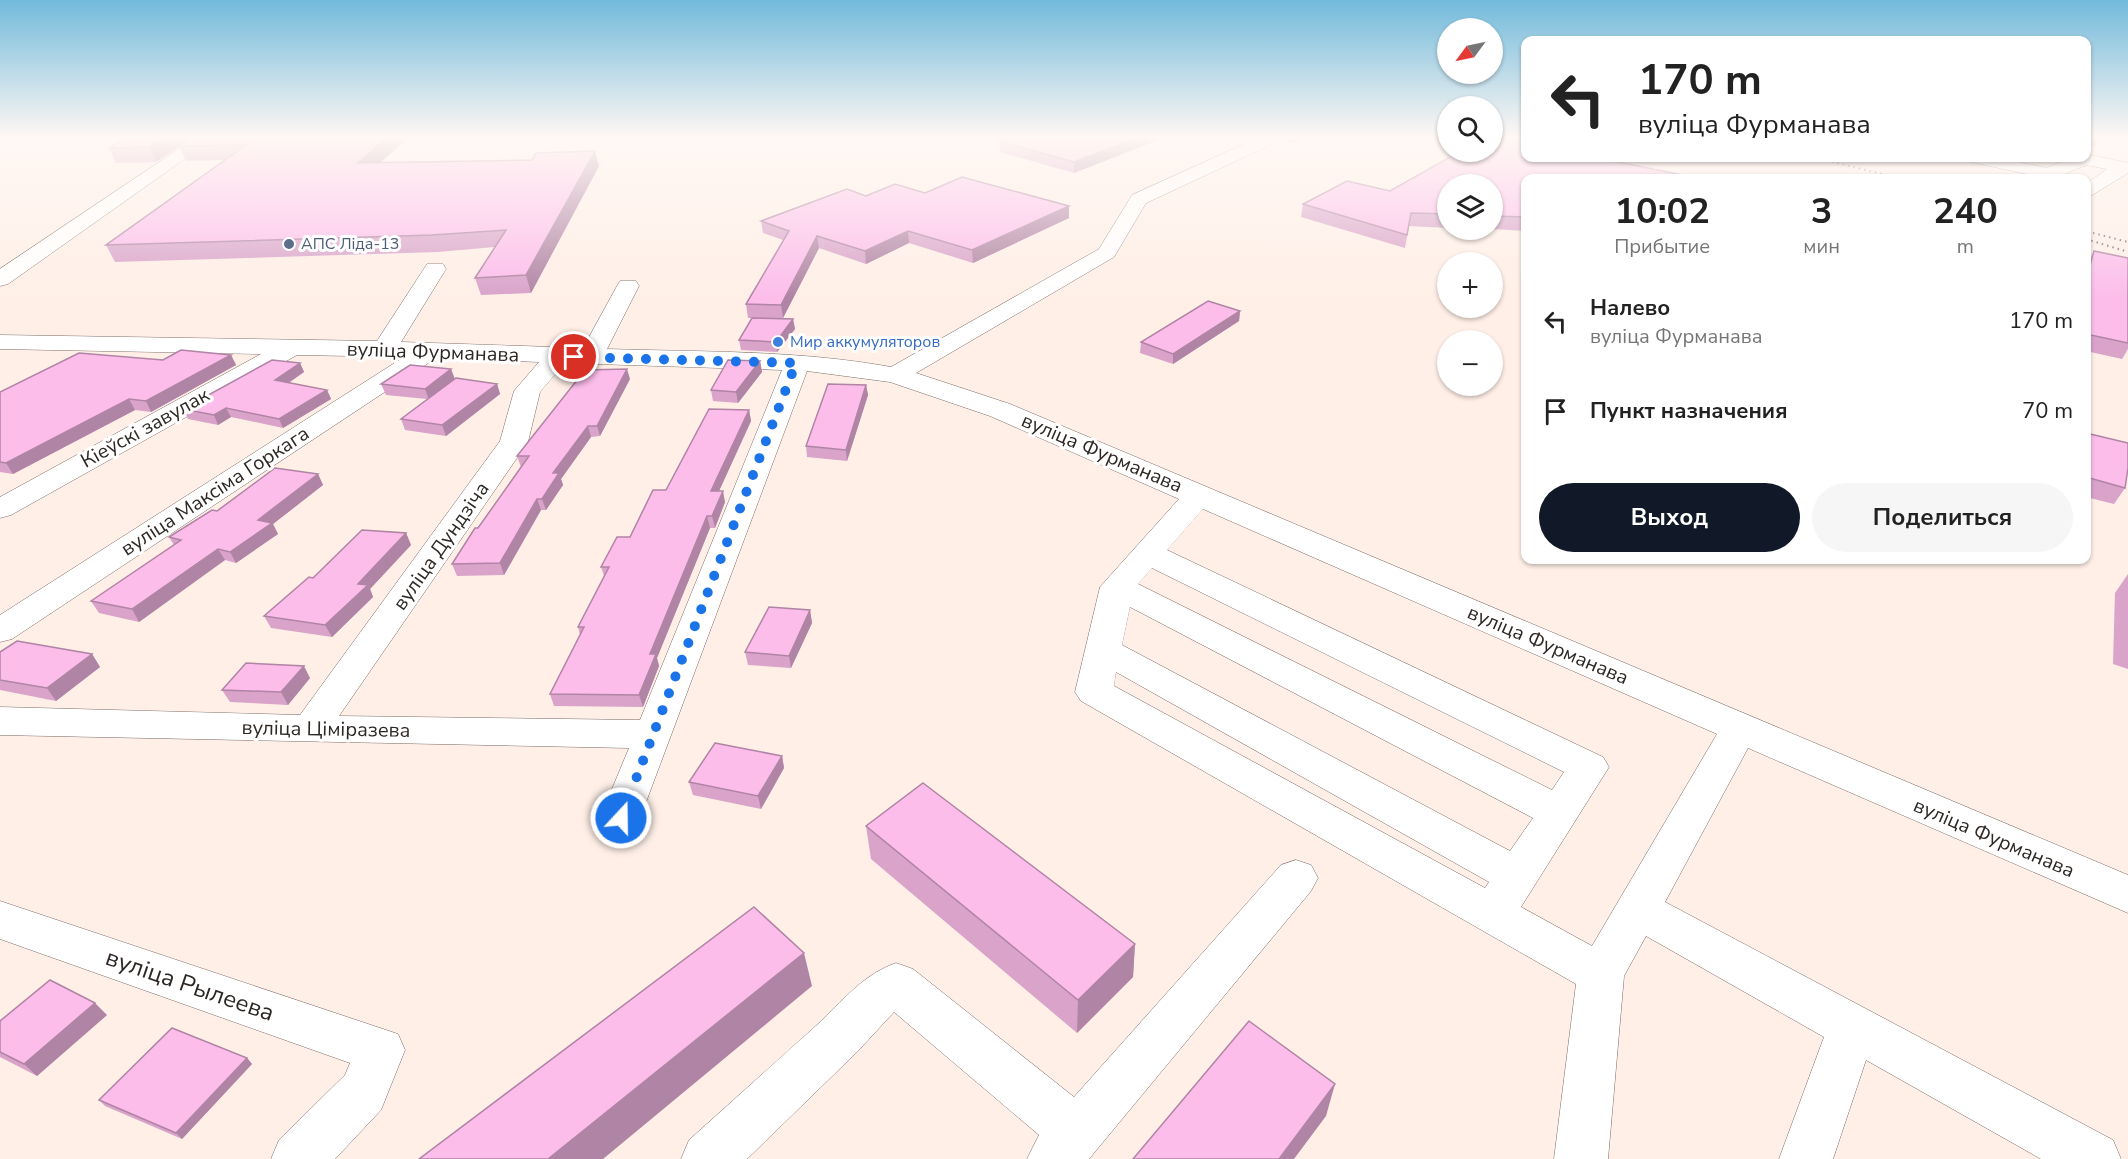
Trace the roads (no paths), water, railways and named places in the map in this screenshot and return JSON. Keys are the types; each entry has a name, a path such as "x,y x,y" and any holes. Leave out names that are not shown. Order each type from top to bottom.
{"street":[{"path":"0,279 129,190"},
{"path":"895,375 1107,254 1139,199 1158,190"},
{"path":"384,349 435,268"},
{"path":"591,357 628,286"},
{"name":"вуліца Фурманава","path":"0,342 384,349 796,363 857,368 895,375 1000,410 1200,494 1739,729 2128,895"},
{"path":"60,365 100,344"},
{"name":"Кіеўскі завулак","path":"0,509 291,348"},
{"name":"вуліца Максіма Горкага","path":"0,631 429,352"},
{"name":"вуліца Дундзіча","path":"310,729 514,442 527,390 557,356"},
{"path":"621,818 796,363"},
{"path":"1200,494 1117,587 1094,692 1601,974"},
{"path":"1147,553 1589,767 1493,912"},
{"path":"1117,587 1559,812"},
{"path":"1104,650 1517,876"},
{"name":"вуліца Ціміразева","path":"0,721 310,729 653,734"},
{"path":"1581,1159 1601,974 1739,729"},
{"path":"708,1159 841,1035 877,998 896,984 1066,1146 1296,878"},
{"path":"1637,909 2094,1159"},
{"name":"вуліца Рылеева","path":"0,921 380,1050 363,1092 298,1159"},
{"path":"1806,1159 1852,1027"}],"railway":[{"path":"2093,233 2128,242"},
{"path":"2091,241 2128,252"}],"place":[{"name":"АПС Ліда-13","path":"289,244"},
{"name":"Мир аккумуляторов","path":"778,342"}]}
